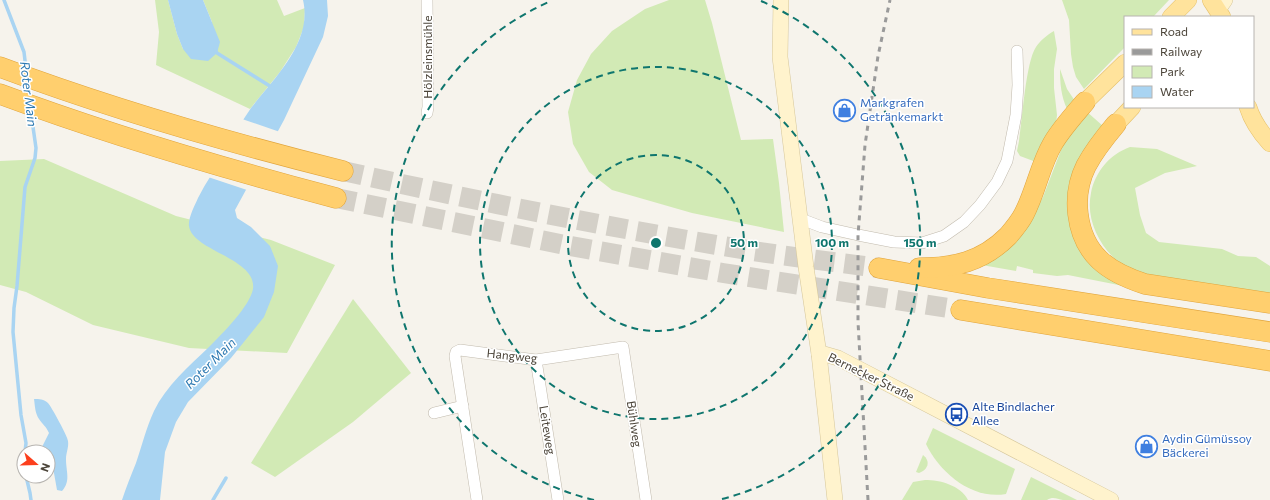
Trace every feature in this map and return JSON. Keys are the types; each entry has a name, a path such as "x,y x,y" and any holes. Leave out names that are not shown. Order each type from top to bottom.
{"highway":[{"path":"5,69 91,99 158,120 282,156 343,171"},
{"path":"8,97 93,127 274,182 336,198"},
{"path":"1085,102 1052,144 1024,214 1016,227 992,250 980,258 961,264 935,268 879,268 995,289 1270,332"},
{"path":"1116,124 1086,167 1080,181 1077,199 1079,221 1083,236 1094,256 1106,266 1118,273 1129,279 1145,284 1270,303"},
{"path":"960,310 1270,360"}],"main road":[{"path":"1172,16 1188,0"},
{"path":"1085,102 1124,64"},
{"path":"1116,124 1131,108"},
{"path":"1248,108 1259,129 1270,143"}],"street":[{"name":"Hölzleinsmühle","path":"427,0 427,113"},
{"name":"Bernecker Straße","path":"780,0 780,57 806,267 819,354 838,358 1111,500"},
{"path":"801,219 822,227 858,235 894,242 922,243 944,236 964,222 980,205 997,182 1007,161 1016,115 1018,85 1016,51"},
{"name":"Hangweg","path":"477,500 455,356 456,352 460,350 536,360 623,347"},
{"name":"Bühlweg","path":"623,347 646,500"},
{"path":"819,354 834,500"},
{"name":"Leiteweg","path":"536,360 558,500"},
{"path":"434,413 463,406"}],"green space":[{"path":"155,0 168,0 177,34 183,49 212,22 203,0 277,0 284,16 305,8 304,27 296,47 280,72 250,109 156,65 159,32"},
{"path":"669,0 705,0 741,140 773,139 784,232 692,213 612,190 589,172 573,144 568,112 577,80 591,54 612,31 645,9"},
{"path":"1062,0 1169,0 1154,16 1124,16 1124,48 1084,89 1076,77 1073,67 1069,20"},
{"path":"1054,31 1057,49 1054,69 1054,88 1057,115 1056,124 1036,162 1020,156 1017,151 1025,92 1030,65 1036,47 1046,36"},
{"path":"1060,69 1067,89 1075,101 1067,109 1061,89"},
{"path":"1086,111 1103,126 1083,152 1078,242 1174,296 1068,275 1057,276 1033,273 1033,270 1017,266 1016,271 976,264 1032,217 1043,197 1066,137"},
{"path":"1130,147 1157,149 1197,166 1165,173 1135,188 1140,215 1146,233 1159,242 1222,249 1238,256 1256,257 1270,266 1270,297 1138,275 1134,274 1116,260 1102,244 1093,225 1090,204 1091,193 1096,178 1104,165 1116,154"},
{"path":"44,159 176,216 271,240 335,265 287,353 189,348 93,325 26,292 0,285 0,161"},
{"path":"353,299 411,373 353,422 275,477 251,463"},
{"path":"933,428 1015,469 1006,494 993,495 981,493 958,482 948,474 932,455 926,444"},
{"path":"923,455 928,463 925,470 919,473 916,472"},
{"path":"1031,477 1077,500 1053,498 1047,500 1021,500"},
{"path":"925,480 949,484 960,491 968,500 902,500 913,482"}],"water":[{"path":"168,0 203,0 220,42 217,53 208,61 191,59 183,49 177,34"},
{"path":"303,0 327,0 328,16 323,37 284,120 235,210 237,218 251,227 270,246 278,266 274,292 264,317 231,358 188,402 176,422 165,452 160,500 122,500 149,424 159,402 178,377 235,320 251,296 253,289 252,278 235,262 201,242 193,235 189,226 190,219 201,192 237,130 251,108 280,72 297,45 305,15"},
{"path":"34,399 40,399 48,403 68,441 66,459 67,480 62,491 57,490 56,484 56,444 44,444 49,433 40,421 35,409"}],"pier":[{"path":"242,119 280,132 247,190 208,177"}],"waterway":[{"name":"Roter Main","path":"4,0 24,52 26,69"},
{"name":"Roter Main","path":"215,50 217,53 273,88"},
{"name":"Roter Main","path":"28,85 30,98"},
{"name":"Roter Main","path":"26,444 21,415 13,332 25,187 35,158 36,148 31,113"},
{"path":"213,500 226,478"},
{"name":"Roter Main","path":"28,484 31,500"}],"tunnel":[{"path":"343,171 444,193 645,233 764,253 879,268"},
{"path":"336,198 570,246 723,273 961,310"}],"railway":[{"path":"868,500 858,322 858,235 865,145 878,56 890,0"}],"place":[{"name":"Markgrafen Getränkemarkt","path":"844,110"},
{"name":"Alte Bindlacher Allee","path":"956,414"},
{"name":"Aydin Gümüssoy Bäckerei","path":"1146,446"}]}
